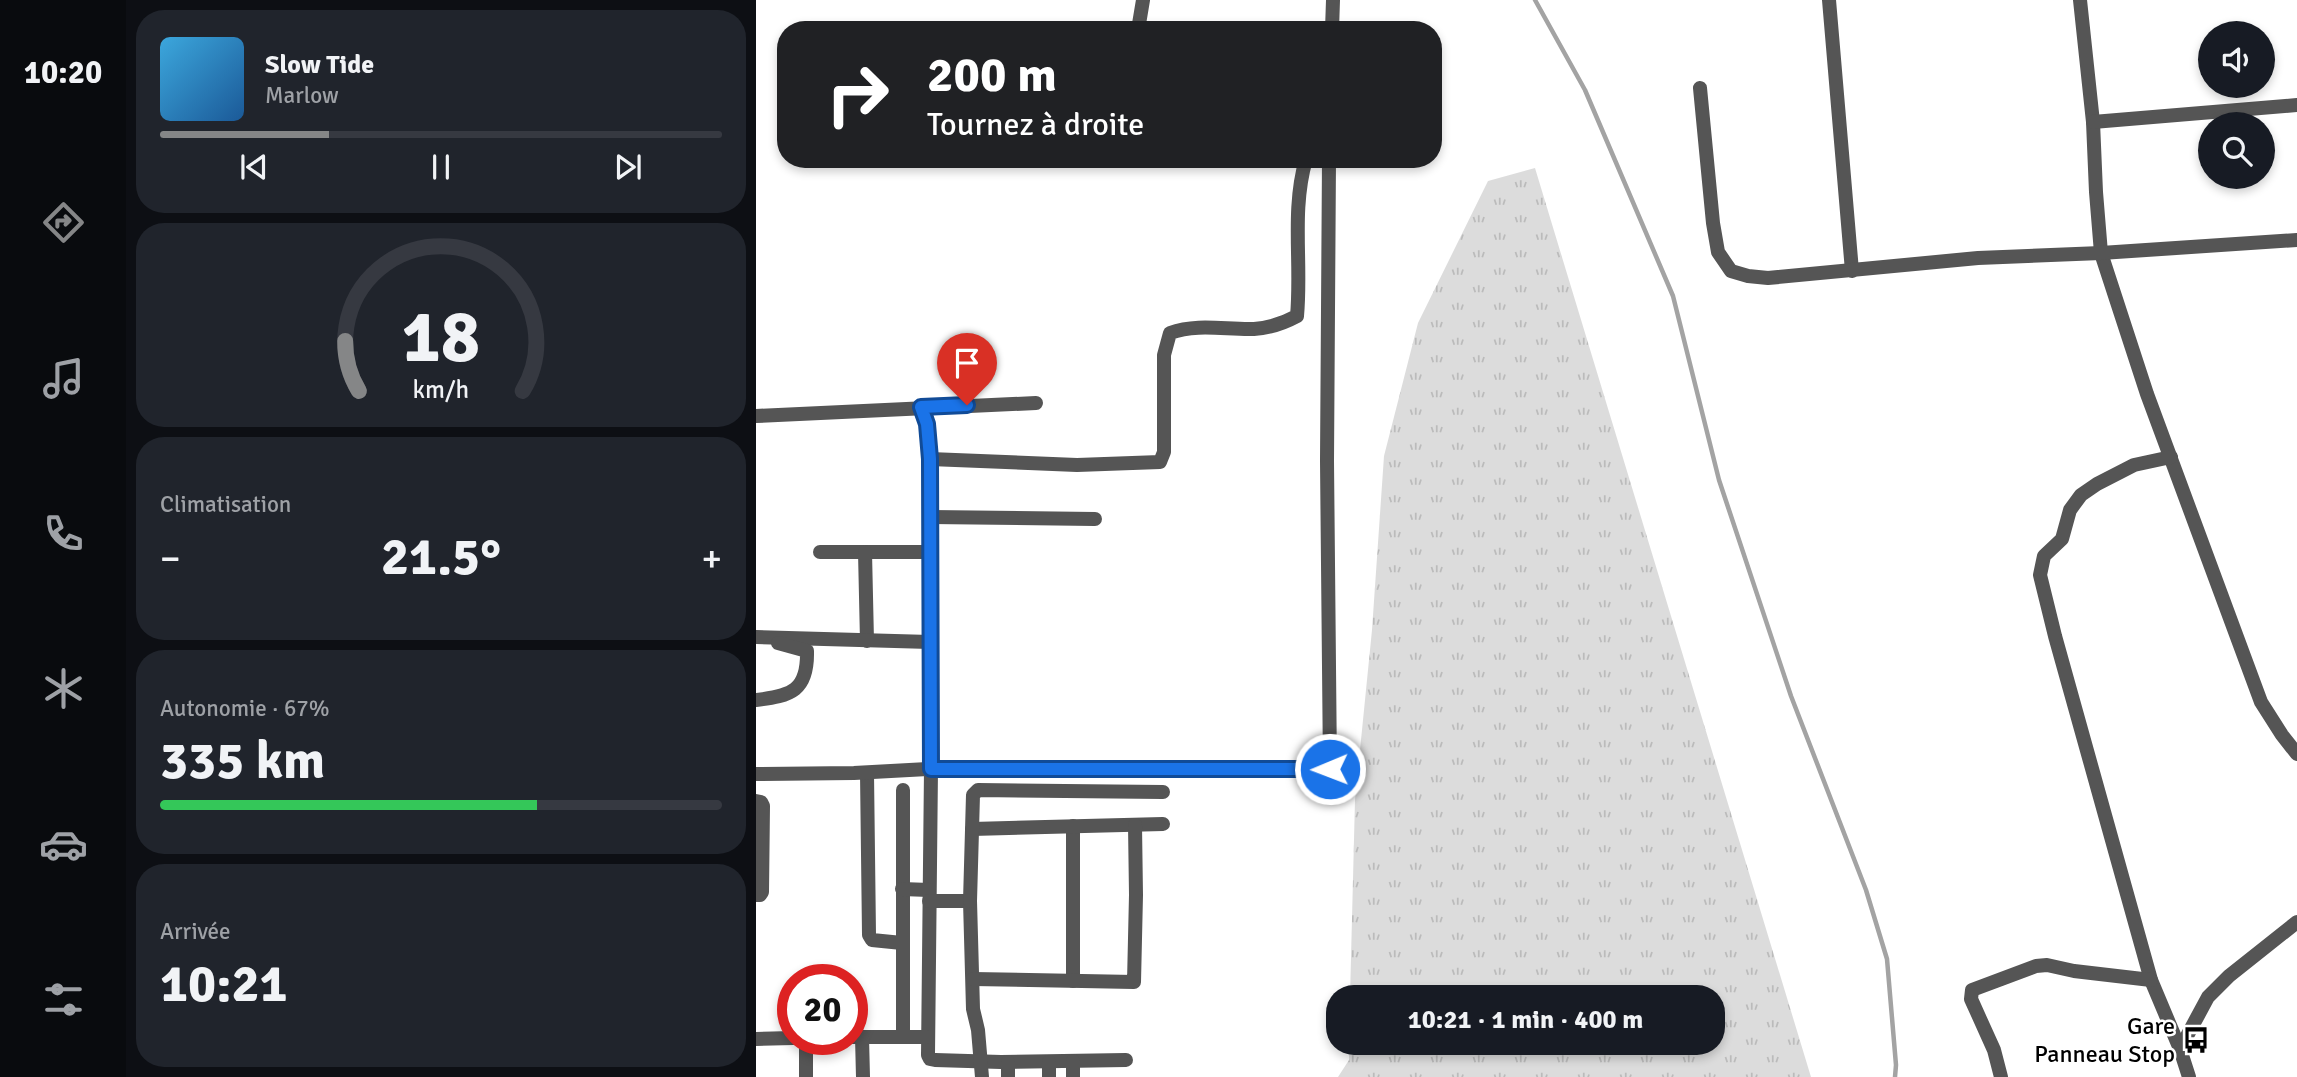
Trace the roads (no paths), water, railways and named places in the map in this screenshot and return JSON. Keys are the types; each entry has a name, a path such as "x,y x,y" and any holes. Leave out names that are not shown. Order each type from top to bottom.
{"street":[{"path":"1140,21 1143,0"},
{"path":"1332,21 1333,0"},
{"path":"1829,0 1852,271"},
{"path":"2080,0 2093,122 2101,253 2147,394 2262,702 2297,754"},
{"path":"1700,88 1718,252 1731,271 1748,276 1768,278 1978,258 2297,240"},
{"path":"2093,122 2297,105"},
{"path":"930,459 1077,465 1160,462 1164,452 1164,355 1170,333 1187,327 1256,329 1281,324 1297,316 1299,296 1296,217 1298,188 1304,168"},
{"path":"756,774 867,773 931,769 1330,769 1327,475 1329,168"},
{"path":"756,416 1035,403"},
{"path":"921,407 927,424 930,459 931,769 927,1037 930,1059 981,1061 1013,1070 1045,1062 1126,1060"},
{"path":"2171,457 2134,465 2081,495 2070,510 2062,539 2044,556 2040,569 2054,636 2151,980 2180,1048 2189,1077"},
{"path":"930,517 1095,519"},
{"path":"820,552 930,552"},
{"path":"865,552 867,641"},
{"path":"756,637 930,642"},
{"path":"756,637 807,651 804,678 797,689 782,697 756,700"},
{"path":"867,773 869,935 872,940 902,943"},
{"path":"903,790 903,1037"},
{"path":"982,1077 978,1030 973,1009 970,901 973,795 978,790 1163,792"},
{"path":"756,801 763,806 762,892 756,895"},
{"path":"972,829 1163,824"},
{"path":"973,979 1134,982 1135,825"},
{"path":"1073,826 1073,981"},
{"path":"902,889 970,901"},
{"path":"2180,1048 2208,997 2229,975 2297,922"},
{"path":"2001,1077 1994,1050 1971,999 1972,990 2036,966 2047,965 2151,980"},
{"path":"868,1037 927,1037"},
{"path":"756,1039 777,1038"},
{"path":"806,1055 806,1077"},
{"path":"860,1055 863,1077"},
{"path":"1073,1077 1078,1061"},
{"path":"1078,1061 1083,1077"},
{"path":"1041,1077 1045,1062"},
{"path":"1045,1062 1049,1077"}],"waterway":[{"path":"1535,0 1585,90 1673,296 1719,480 1791,696 1866,890 1887,959 1895,1077"}],"place":[{"name":"Gare Panneau Stop","path":"2196,1040"}]}
